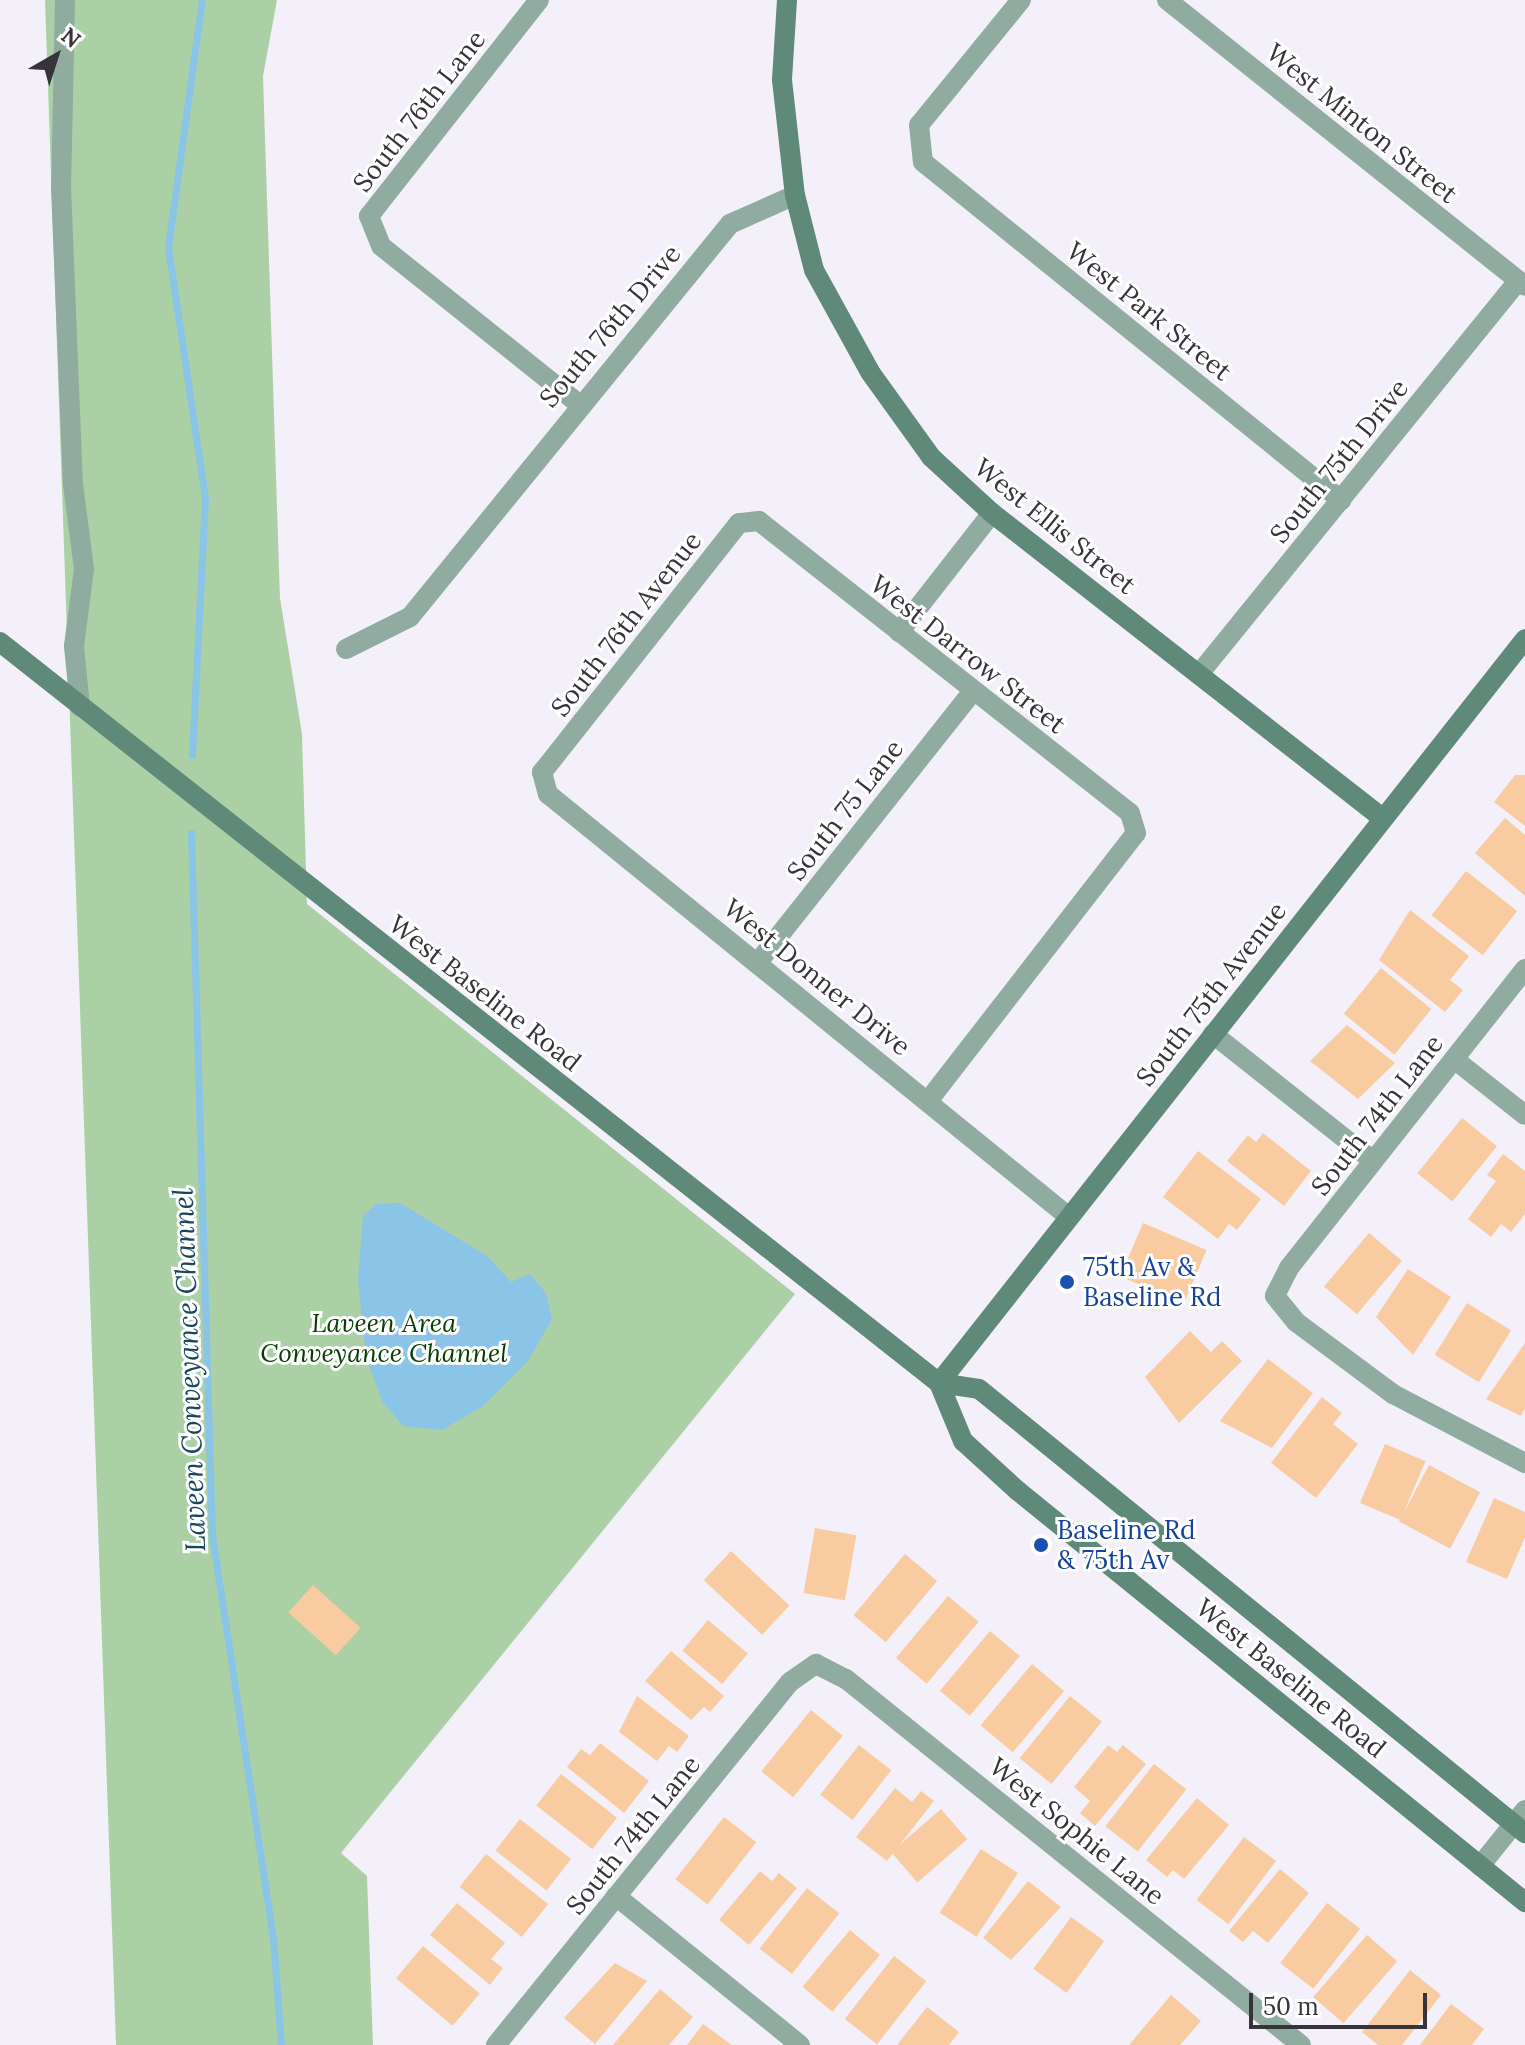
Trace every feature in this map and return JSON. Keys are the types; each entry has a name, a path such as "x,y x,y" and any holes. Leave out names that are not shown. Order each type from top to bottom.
{"main road":[{"path":"787,0 782,80 795,195"},
{"name":"West Ellis Street","path":"795,195 814,270 870,372 931,457 992,513 1382,818"},
{"name":"South 75th Avenue","path":"939,1383 1525,639"},
{"name":"West Baseline Road","path":"0,642 235,831 939,1383 963,1441 1018,1491 1525,1902"},
{"name":"West Baseline Road","path":"939,1383 979,1389 1521,1822"}],"street":[{"path":"65,0 61,187 73,484 84,569 74,646 80,707"},
{"name":"South 76th Lane","path":"539,0 369,216 381,246 578,403"},
{"name":"West Park Street","path":"1021,0 919,125 923,162 1341,500"},
{"name":"West Minton Street","path":"1167,0 1522,283"},
{"name":"South 76th Drive","path":"346,649 410,617 578,403 730,224 795,195"},
{"name":"South 75th Drive","path":"1199,674 1522,283"},
{"path":"899,632 992,513"},
{"name":"West Darrow Street","path":"759,521 972,692 1130,813 1136,833 928,1101"},
{"name":"South 76th Avenue","path":"542,772 739,523 759,521"},
{"name":"South 75 Lane","path":"759,961 972,692"},
{"name":"West Donner Drive","path":"542,772 548,794 759,961 1069,1217"},
{"name":"South 74th Lane","path":"1525,969 1373,1161 1275,1296 1296,1322 1393,1394 1525,1463"},
{"path":"1213,1034 1373,1161"},
{"path":"1454,1059 1525,1115"},
{"name":"South 74th Lane","path":"496,2045 790,1682 816,1664"},
{"name":"West Sophie Lane","path":"816,1664 846,1679 1301,2045"},
{"path":"1480,1866 1521,1822"},
{"path":"616,1896 800,2045"}],"green space":[{"name":"Laveen Area Conveyance Channel","path":"45,0 277,0 263,76 280,598 302,734 307,904 795,1294 341,1853 367,1876 373,2045 116,2045"}],"water":[{"path":"400,1203 487,1256 511,1282 530,1274 546,1293 552,1319 528,1361 483,1406 442,1430 403,1426 382,1401 366,1357 358,1280 363,1216 376,1204"}],"building":[{"path":"1515,775 1525,775 1525,826 1494,802"},
{"path":"1505,818 1525,835 1525,896 1475,853"},
{"path":"1466,871 1517,911 1483,955 1432,915"},
{"path":"1410,910 1469,956 1450,980 1463,990 1445,1012 1379,960"},
{"path":"1381,968 1432,1009 1394,1055 1344,1014"},
{"path":"1347,1025 1395,1063 1358,1099 1310,1061"},
{"path":"1462,1118 1497,1146 1452,1201 1417,1173"},
{"path":"1263,1133 1311,1171 1284,1206 1227,1161 1248,1135 1256,1142"},
{"path":"1198,1151 1261,1199 1237,1230 1229,1224 1218,1239 1163,1197"},
{"path":"1503,1154 1525,1171 1525,1214 1511,1232 1501,1224 1491,1237 1468,1219 1496,1181 1487,1175"},
{"path":"1143,1223 1207,1250 1184,1303 1120,1276"},
{"path":"1369,1233 1402,1261 1357,1314 1324,1287"},
{"path":"1408,1269 1451,1297 1413,1355 1376,1317"},
{"path":"1467,1303 1511,1331 1479,1382 1435,1355"},
{"path":"1190,1331 1211,1352 1222,1341 1242,1361 1179,1423 1145,1377"},
{"path":"1525,1343 1525,1408 1521,1416 1486,1399"},
{"path":"1268,1359 1313,1393 1272,1448 1220,1421"},
{"path":"1322,1397 1342,1413 1333,1424 1358,1444 1316,1498 1271,1463"},
{"path":"1385,1444 1426,1461 1400,1520 1360,1503"},
{"path":"1429,1465 1480,1492 1450,1549 1399,1522"},
{"path":"1494,1498 1525,1512 1525,1537 1507,1579 1466,1562"},
{"path":"815,1528 856,1535 845,1600 804,1593"},
{"path":"731,1551 790,1606 762,1635 704,1580"},
{"path":"905,1554 937,1581 886,1642 854,1615"},
{"path":"313,1585 361,1628 336,1655 288,1612"},
{"path":"948,1596 979,1622 927,1684 896,1658"},
{"path":"708,1620 748,1653 722,1684 682,1651"},
{"path":"990,1631 1020,1656 970,1716 940,1691"},
{"path":"671,1651 724,1696 710,1712 704,1707 691,1720 645,1681"},
{"path":"1032,1664 1064,1691 1013,1752 981,1725"},
{"path":"637,1696 689,1736 677,1752 669,1746 657,1761 619,1732"},
{"path":"1070,1696 1102,1722 1052,1784 1020,1758"},
{"path":"811,1710 843,1736 793,1797 761,1771"},
{"path":"600,1743 649,1781 624,1813 567,1767 581,1749 590,1755"},
{"path":"859,1745 891,1770 853,1820 820,1795"},
{"path":"1108,1745 1117,1752 1123,1745 1146,1764 1095,1826 1080,1813 1090,1801 1074,1787"},
{"path":"1154,1764 1186,1789 1138,1851 1105,1826"},
{"path":"561,1774 617,1818 592,1849 536,1806"},
{"path":"895,1788 912,1802 921,1791 934,1801 887,1861 856,1837"},
{"path":"1197,1798 1229,1825 1184,1879 1173,1870 1167,1877 1146,1860"},
{"path":"941,1809 967,1839 917,1882 891,1852"},
{"path":"724,1817 756,1842 708,1904 675,1879"},
{"path":"520,1819 571,1859 547,1891 495,1851"},
{"path":"1244,1837 1276,1861 1228,1924 1196,1900"},
{"path":"981,1849 1018,1873 977,1937 940,1913"},
{"path":"486,1854 548,1904 522,1937 460,1887"},
{"path":"1280,1869 1309,1893 1268,1943 1253,1931 1243,1942 1229,1931"},
{"path":"760,1871 772,1881 779,1873 797,1888 749,1945 719,1920"},
{"path":"1028,1881 1061,1907 1011,1960 983,1938"},
{"path":"807,1888 839,1913 792,1974 760,1949"},
{"path":"457,1903 505,1943 491,1959 503,1968 490,1985 430,1935"},
{"path":"1327,1903 1360,1929 1313,1989 1280,1963"},
{"path":"1071,1917 1104,1941 1067,1993 1033,1969"},
{"path":"850,1930 880,1955 832,2012 802,1987"},
{"path":"1367,1935 1397,1961 1343,2023 1313,1997"},
{"path":"423,1946 480,1994 453,2026 396,1978"},
{"path":"894,1956 926,1981 877,2044 845,2019"},
{"path":"615,1963 647,1981 595,2044 564,2018"},
{"path":"1410,1970 1441,1995 1402,2045 1378,2045 1362,2032"},
{"path":"660,1989 693,2017 669,2045 613,2045"},
{"path":"1171,1995 1201,2021 1180,2045 1129,2045"},
{"path":"1451,2004 1484,2029 1472,2045 1420,2045"},
{"path":"927,2007 959,2032 949,2045 897,2045"},
{"path":"703,2024 732,2045 687,2045"}],"waterway":[{"name":"Laveen Conveyance Channel","path":"192,755 205,498 168,247 202,0"},
{"name":"Laveen Conveyance Channel","path":"191,833 212,1535 273,1937 281,2045"}],"place":[{"name":"75th Av & Baseline Rd","path":"1067,1282"},
{"name":"Baseline Rd & 75th Av","path":"1041,1545"}]}
